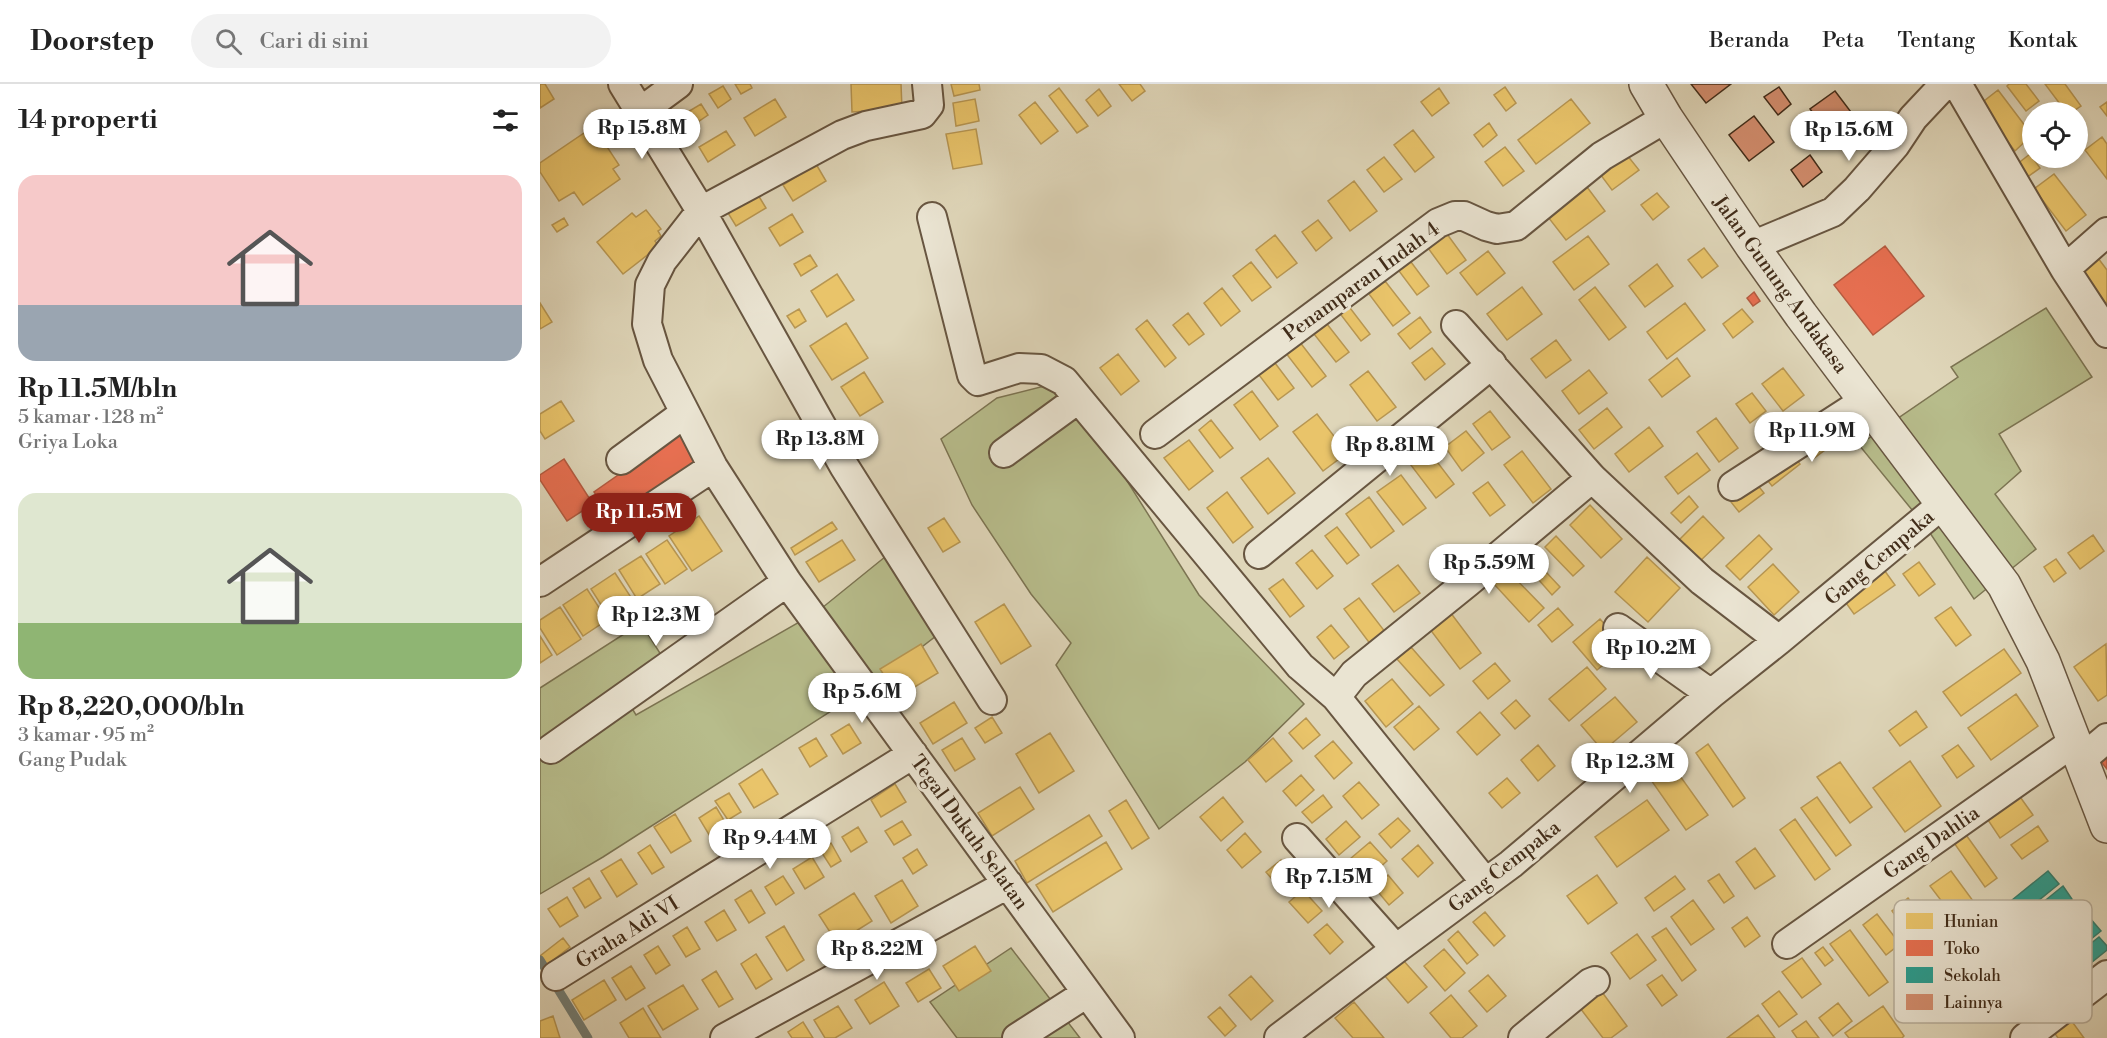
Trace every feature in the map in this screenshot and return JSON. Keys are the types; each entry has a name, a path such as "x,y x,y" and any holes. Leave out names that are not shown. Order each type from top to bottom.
{"street":[{"path":"623,84 701,212 844,466 992,700"},
{"path":"640,112 678,84"},
{"path":"701,212 842,135 866,126 922,114 929,105 927,84"},
{"name":"Jalan Gunung Andakasa","path":"1646,84 1666,118 1801,315 2004,585 2043,661 2107,826"},
{"path":"1752,246 1833,212 1857,189 1895,145 1913,118 1945,84"},
{"path":"1957,84 2065,269 2107,333"},
{"name":"Penamparan Indah 4","path":"1155,434 1438,223 1455,216 1464,216 1497,229 1516,226 1602,156 1666,118"},
{"name":"Tegal Dukuh Selatan","path":"701,212 662,261 650,285 647,324 658,360 684,413 713,466 787,582 1120,1038"},
{"path":"932,217 972,375 978,381 1019,368 1041,369 1064,381 1300,666 1336,697 1485,882"},
{"path":"2065,269 2107,232"},
{"path":"1456,325 1592,478 1702,581 1779,640"},
{"path":"1259,554 1492,364"},
{"path":"1004,453 1078,399"},
{"path":"1733,486 1866,400"},
{"path":"621,460 684,413"},
{"path":"540,582 713,466"},
{"path":"1336,697 1354,674 1592,478"},
{"name":"Gang Cempaka","path":"1279,1038 1511,864 1711,694 1944,503"},
{"path":"551,749 787,582"},
{"path":"1618,628 1711,694"},
{"name":"Gang Dahlia","path":"1787,944 2078,750 2107,738"},
{"name":"Graha Adi VI","path":"556,976 913,754"},
{"path":"1297,838 1396,949"},
{"path":"725,1038 1008,884"},
{"path":"2092,987 2107,975"},
{"path":"1523,1038 1595,981"},
{"path":"1017,1038 1087,993"},
{"path":"2025,1038 2045,1023"}],"green space":[{"path":"2046,308 2092,377 1999,434 2021,471 1995,494 2036,549 1974,599 1926,527 1859,445 1958,377 1951,367"},
{"path":"1064,381 1199,595 1304,704 1245,762 1159,829 1056,665 1071,643 1031,594 972,505 941,439 997,398"},
{"path":"901,544 958,619 875,683 603,857 540,894 540,688 641,623 668,666 621,690 636,715 817,612"},
{"path":"1011,948 1080,1038 957,1038 930,1002"}],"building: Hunian":[{"path":"540,84 545,84 554,99 540,108"},
{"path":"735,84 750,84 752,88 741,94"},
{"path":"851,84 901,84 902,109 852,112"},
{"path":"951,84 979,84 980,90 954,96"},
{"path":"1119,84 1140,84 1145,91 1132,101"},
{"path":"2026,84 2039,101 2022,102 2022,106 2007,86"},
{"path":"2045,84 2065,84 2078,102 2058,102"},
{"path":"723,86 731,99 718,108 709,94"},
{"path":"1505,87 1516,103 1506,111 1494,95"},
{"path":"1059,88 1088,126 1077,133 1049,96"},
{"path":"1439,88 1449,103 1432,116 1421,102"},
{"path":"1099,89 1111,106 1098,116 1086,100"},
{"path":"1998,90 2022,122 2022,144 2015,151 1979,105"},
{"path":"775,99 786,117 755,136 744,118"},
{"path":"975,99 979,121 956,126 953,103"},
{"path":"1571,99 1590,123 1536,164 1518,140"},
{"path":"1035,102 1058,131 1041,144 1019,115"},
{"path":"2107,102 2107,116 2100,107"},
{"path":"701,104 708,115 689,128 681,116"},
{"path":"1489,123 1497,135 1483,147 1474,135"},
{"path":"976,129 982,164 953,169 946,134"},
{"path":"1413,130 1434,157 1415,172 1394,145"},
{"path":"587,131 594,140 600,136 619,165 613,169 620,179 583,205 574,192 559,201 540,172 540,163"},
{"path":"726,131 735,145 708,162 699,147"},
{"path":"2102,137 2107,144 2107,179 2088,154 2088,148"},
{"path":"1505,147 1524,171 1503,186 1485,162"},
{"path":"1623,150 1639,170 1612,190 1597,170"},
{"path":"1384,157 1402,179 1384,192 1367,170"},
{"path":"2022,160 2022,168 2040,168 2026,178 2016,165"},
{"path":"816,164 826,181 793,201 783,185"},
{"path":"2054,174 2086,215 2066,231 2034,189"},
{"path":"1354,181 1377,211 1350,231 1328,201"},
{"path":"1587,187 1605,211 1566,240 1548,217"},
{"path":"755,190 766,208 736,226 725,208"},
{"path":"1657,193 1669,207 1653,220 1641,205"},
{"path":"646,210 661,229 658,231 661,236 655,241 659,246 623,274 597,242 632,213 636,217"},
{"path":"792,214 803,232 780,246 769,228"},
{"path":"564,218 568,225 557,232 552,225"},
{"path":"1318,220 1332,238 1316,251 1302,232"},
{"path":"1447,234 1466,260 1447,274 1428,248"},
{"path":"1275,235 1297,263 1277,278 1256,250"},
{"path":"1588,236 1609,264 1574,290 1553,262"},
{"path":"1704,248 1718,266 1702,278 1688,260"},
{"path":"1488,251 1505,273 1477,295 1460,273"},
{"path":"810,255 817,266 801,276 794,264"},
{"path":"1408,258 1429,286 1417,295 1396,267"},
{"path":"2098,258 2107,270 2107,302 2101,306 2076,274"},
{"path":"1251,262 1271,287 1252,301 1233,276"},
{"path":"1657,264 1673,286 1645,307 1629,286"},
{"path":"837,274 854,300 827,317 811,291"},
{"path":"1385,281 1410,313 1393,326 1369,294"},
{"path":"1522,287 1542,314 1507,340 1487,314"},
{"path":"1595,287 1626,327 1609,340 1579,300"},
{"path":"1222,288 1240,311 1221,326 1204,303"},
{"path":"540,303 552,322 540,329"},
{"path":"1685,303 1705,330 1667,359 1647,332"},
{"path":"1347,304 1370,334 1361,341 1338,311"},
{"path":"799,309 806,321 795,328 787,316"},
{"path":"1742,309 1753,322 1733,338 1723,324"},
{"path":"1188,313 1204,334 1189,345 1173,325"},
{"path":"1420,317 1431,332 1410,349 1398,334"},
{"path":"1147,320 1176,358 1165,367 1136,329"},
{"path":"846,323 868,358 832,380 810,346"},
{"path":"1327,324 1349,352 1336,362 1314,334"},
{"path":"1556,340 1571,360 1546,378 1531,359"},
{"path":"1299,341 1326,376 1312,387 1285,352"},
{"path":"1432,348 1445,364 1425,380 1412,363"},
{"path":"1118,354 1139,381 1121,395 1100,368"},
{"path":"1677,358 1690,376 1662,397 1649,380"},
{"path":"1275,363 1294,388 1278,400 1259,375"},
{"path":"1783,368 1804,395 1783,411 1762,384"},
{"path":"1589,370 1607,393 1579,414 1562,391"},
{"path":"1368,371 1396,407 1377,421 1350,385"},
{"path":"864,372 883,402 860,416 841,387"},
{"path":"1252,391 1278,426 1260,440 1234,405"},
{"path":"1752,393 1766,411 1750,423 1736,404"},
{"path":"561,401 574,421 545,439 540,431 540,414"},
{"path":"1607,408 1622,427 1594,449 1579,430"},
{"path":"1490,411 1510,437 1492,450 1473,424"},
{"path":"1317,414 1347,453 1323,471 1293,432"},
{"path":"1716,418 1738,448 1719,462 1697,432"},
{"path":"1211,420 1233,448 1220,458 1199,430"},
{"path":"1649,427 1663,446 1629,472 1615,454"},
{"path":"1815,429 1829,447 1813,459 1800,441"},
{"path":"1466,431 1484,453 1462,471 1445,447"},
{"path":"1189,440 1213,471 1189,490 1164,458"},
{"path":"1425,446 1454,484 1436,498 1407,460"},
{"path":"1789,450 1800,464 1772,486 1760,471"},
{"path":"1522,451 1551,489 1533,503 1504,465"},
{"path":"1697,453 1710,470 1678,494 1665,477"},
{"path":"1268,458 1295,493 1268,514 1241,478"},
{"path":"1401,475 1426,508 1403,525 1377,492"},
{"path":"1752,478 1764,493 1739,512 1727,497"},
{"path":"1488,482 1505,505 1490,516 1473,493"},
{"path":"1227,492 1253,527 1233,543 1207,508"},
{"path":"1689,496 1698,507 1681,523 1671,513"},
{"path":"1369,497 1394,531 1371,548 1346,514"},
{"path":"1590,505 1622,539 1601,558 1570,525"},
{"path":"699,516 722,551 692,571 669,536"},
{"path":"1703,516 1724,538 1697,564 1676,543"},
{"path":"944,518 960,542 943,552 928,528"},
{"path":"832,522 837,529 795,555 791,548"},
{"path":"1337,527 1359,555 1347,564 1325,536"},
{"path":"1759,535 1772,549 1740,580 1726,566"},
{"path":"2093,535 2104,551 2080,569 2068,553"},
{"path":"1556,536 1584,566 1573,576 1545,547"},
{"path":"667,540 687,569 665,584 646,554"},
{"path":"842,540 855,560 819,582 806,562"},
{"path":"1312,550 1333,576 1317,589 1296,563"},
{"path":"641,556 660,584 637,599 619,570"},
{"path":"1647,557 1680,588 1648,622 1615,592"},
{"path":"2056,559 2066,573 2054,582 2044,567"},
{"path":"1919,562 1935,584 1919,596 1903,574"},
{"path":"1773,564 1799,592 1774,615 1748,587"},
{"path":"1398,565 1420,593 1394,612 1372,584"},
{"path":"1882,567 1895,585 1854,614 1841,596"},
{"path":"1508,571 1544,608 1529,622 1494,584"},
{"path":"1546,572 1560,587 1552,595 1538,579"},
{"path":"615,573 636,605 612,622 591,589"},
{"path":"1283,579 1304,606 1290,617 1269,589"},
{"path":"587,589 607,620 583,636 563,605"},
{"path":"1359,598 1386,633 1371,645 1344,609"},
{"path":"1004,604 1031,646 1001,664 975,622"},
{"path":"560,607 581,639 557,655 540,628 540,620"},
{"path":"1951,607 1971,635 1956,646 1935,618"},
{"path":"1558,608 1573,625 1552,642 1538,625"},
{"path":"1450,612 1481,653 1460,669 1429,628"},
{"path":"1600,619 1625,647 1597,670 1573,642"},
{"path":"1331,625 1349,647 1334,659 1317,637"},
{"path":"540,636 552,655 540,663"},
{"path":"921,644 938,673 898,697 880,669"},
{"path":"2106,644 2107,695 2098,701 2074,667"},
{"path":"1411,647 1444,685 1430,696 1397,659"},
{"path":"2004,649 2021,673 1961,716 1943,692"},
{"path":"1495,663 1510,681 1488,699 1473,681"},
{"path":"1587,667 1606,689 1569,721 1549,699"},
{"path":"1392,679 1413,704 1386,727 1365,701"},
{"path":"2016,694 2038,726 1991,760 1968,728"},
{"path":"1615,697 1637,722 1603,751 1581,725"},
{"path":"1516,700 1530,716 1515,729 1501,713"},
{"path":"954,702 967,723 933,744 920,723"},
{"path":"1419,706 1439,729 1414,750 1394,727"},
{"path":"1916,711 1927,727 1900,746 1889,731"},
{"path":"1480,712 1500,735 1477,755 1457,732"},
{"path":"992,717 1002,733 985,743 975,728"},
{"path":"1306,718 1320,735 1303,749 1289,733"},
{"path":"849,724 861,743 843,754 831,735"},
{"path":"1050,733 1074,771 1039,793 1016,754"},
{"path":"816,738 827,756 810,767 799,748"},
{"path":"962,738 975,759 955,771 942,750"},
{"path":"1273,738 1292,761 1266,782 1248,760"},
{"path":"1333,741 1352,763 1334,779 1315,756"},
{"path":"1708,744 1745,798 1733,807 1696,753"},
{"path":"1538,745 1555,766 1538,781 1521,760"},
{"path":"1958,745 1974,766 1957,778 1942,756"},
{"path":"1665,755 1708,815 1686,830 1644,770"},
{"path":"1910,761 1941,806 1905,832 1873,788"},
{"path":"1840,762 1872,807 1850,823 1817,777"},
{"path":"762,769 778,794 754,808 739,784"},
{"path":"1301,775 1314,790 1296,806 1283,791"},
{"path":"1507,778 1520,793 1502,808 1489,793"},
{"path":"1359,782 1379,805 1362,819 1343,796"},
{"path":"895,784 906,802 881,817 871,800"},
{"path":"1020,787 1034,809 992,836 978,813"},
{"path":"729,793 741,812 728,820 715,801"},
{"path":"2018,794 2033,815 2000,838 1986,817"},
{"path":"1323,795 1332,807 1312,823 1302,812"},
{"path":"1223,797 1243,822 1221,841 1200,817"},
{"path":"1817,797 1851,845 1836,856 1801,808"},
{"path":"1126,800 1149,838 1132,849 1109,811"},
{"path":"1647,800 1669,830 1617,867 1595,837"},
{"path":"716,807 728,827 711,838 699,818"},
{"path":"675,814 691,841 671,853 654,827"},
{"path":"1089,815 1102,836 1027,883 1015,861"},
{"path":"1398,818 1410,831 1391,848 1379,834"},
{"path":"1795,819 1830,869 1815,880 1780,830"},
{"path":"902,821 911,835 894,845 885,831"},
{"path":"1346,821 1360,837 1339,855 1326,839"},
{"path":"2038,826 2048,841 2022,859 2011,845"},
{"path":"858,827 867,842 851,852 842,837"},
{"path":"1964,832 1997,878 1985,887 1952,840"},
{"path":"1245,833 1261,852 1242,868 1227,850"},
{"path":"1106,842 1122,869 1053,912 1036,885"},
{"path":"1370,842 1387,861 1361,884 1344,864"},
{"path":"831,843 841,861 831,867 820,850"},
{"path":"650,845 664,867 652,874 638,853"},
{"path":"1418,845 1433,863 1418,877 1402,859"},
{"path":"1755,848 1775,876 1755,889 1736,862"},
{"path":"917,849 927,865 913,874 903,858"},
{"path":"812,857 824,877 805,889 793,869"},
{"path":"621,859 637,884 617,897 601,871"},
{"path":"1281,860 1296,878 1282,891 1266,872"},
{"path":"1951,871 1972,900 1941,900 1930,886"},
{"path":"1719,874 1734,896 1724,903 1708,881"},
{"path":"1388,875 1403,893 1389,905 1374,887"},
{"path":"1597,875 1617,903 1588,924 1567,896"},
{"path":"783,876 794,893 776,905 765,887"},
{"path":"1675,876 1685,889 1654,911 1645,898"},
{"path":"589,878 601,898 585,908 573,888"},
{"path":"902,880 918,906 891,923 875,896"},
{"path":"751,890 765,913 749,923 735,900"},
{"path":"1303,890 1322,911 1308,923 1289,902"},
{"path":"854,893 872,921 837,943 819,915"},
{"path":"567,897 578,916 560,927 548,909"},
{"path":"1693,900 1714,929 1691,945 1671,917"},
{"path":"724,910 736,930 717,941 705,922"},
{"path":"1485,912 1505,936 1494,946 1473,922"},
{"path":"1877,914 1894,936 1894,949 1886,955 1863,925"},
{"path":"1747,917 1760,936 1745,947 1732,928"},
{"path":"1327,924 1343,942 1330,954 1314,935"},
{"path":"784,926 804,960 787,971 766,937"},
{"path":"687,927 700,949 686,957 673,936"},
{"path":"1666,928 1696,970 1682,981 1652,937"},
{"path":"1850,930 1888,982 1869,996 1830,944"},
{"path":"1458,931 1478,955 1467,964 1448,940"},
{"path":"1637,934 1656,960 1630,979 1611,953"},
{"path":"563,938 570,947 544,967 540,962 540,956"},
{"path":"658,946 670,965 656,974 644,955"},
{"path":"975,946 991,971 959,991 943,966"},
{"path":"1823,947 1833,960 1825,966 1815,953"},
{"path":"1444,949 1465,973 1445,991 1424,966"},
{"path":"756,954 772,979 756,989 741,964"},
{"path":"1802,958 1821,984 1802,998 1782,972"},
{"path":"1403,960 1427,987 1408,1003 1385,976"},
{"path":"631,966 645,988 626,1000 612,978"},
{"path":"929,969 941,988 918,1002 906,983"},
{"path":"716,971 733,999 719,1007 702,980"},
{"path":"1488,975 1506,996 1487,1012 1469,991"},
{"path":"1662,975 1677,995 1662,1006 1647,985"},
{"path":"1251,976 1273,1001 1251,1020 1229,995"},
{"path":"604,980 616,1000 584,1020 572,1000"},
{"path":"884,982 899,1006 870,1024 855,1000"},
{"path":"683,985 698,1009 663,1030 648,1006"},
{"path":"1779,991 1797,1014 1779,1027 1762,1004"},
{"path":"1602,992 1627,1026 1611,1038 1603,1038 1580,1008"},
{"path":"1451,995 1477,1026 1462,1038 1451,1038 1430,1013"},
{"path":"1354,1002 1384,1038 1353,1038 1335,1018"},
{"path":"1838,1003 1852,1021 1833,1036 1819,1018"},
{"path":"838,1006 852,1028 835,1038 825,1038 814,1020"},
{"path":"1883,1006 1904,1036 1902,1038 1849,1038 1845,1033"},
{"path":"1220,1007 1236,1026 1225,1036 1208,1017"},
{"path":"643,1008 661,1038 629,1038 620,1023"},
{"path":"1758,1015 1775,1038 1727,1038"},
{"path":"553,1016 560,1038 540,1038 540,1021"},
{"path":"1806,1021 1819,1038 1797,1038 1792,1031"},
{"path":"803,1022 813,1038 792,1038 788,1032"},
{"path":"2058,1023 2073,1023 2084,1038 2058,1038 2051,1028"}],"building: Toko":[{"path":"1885,246 1924,296 1873,335 1834,285"},
{"path":"1754,292 1760,301 1753,306 1747,298"},
{"path":"681,431 704,464 617,525 594,492"},
{"path":"564,459 593,504 567,521 540,480 540,475"},
{"path":"2107,751 2107,769 2098,758"}],"building: Sekolah":[{"path":"2048,871 2059,884 2039,900 2012,900"},
{"path":"2063,886 2072,899 2071,900 2046,900"},
{"path":"2092,920 2101,931 2092,938"},
{"path":"2099,937 2107,946 2107,950 2092,962 2092,943"}],"building: Lainnya":[{"path":"1691,84 1731,84 1706,103"},
{"path":"1779,87 1791,104 1778,115 1764,97"},
{"path":"1835,91 1854,116 1829,134 1810,109"},
{"path":"1754,116 1774,142 1749,161 1729,135"},
{"path":"1810,155 1822,172 1803,187 1791,170"}],"waterway":[{"path":"540,960 588,1038"}]}
